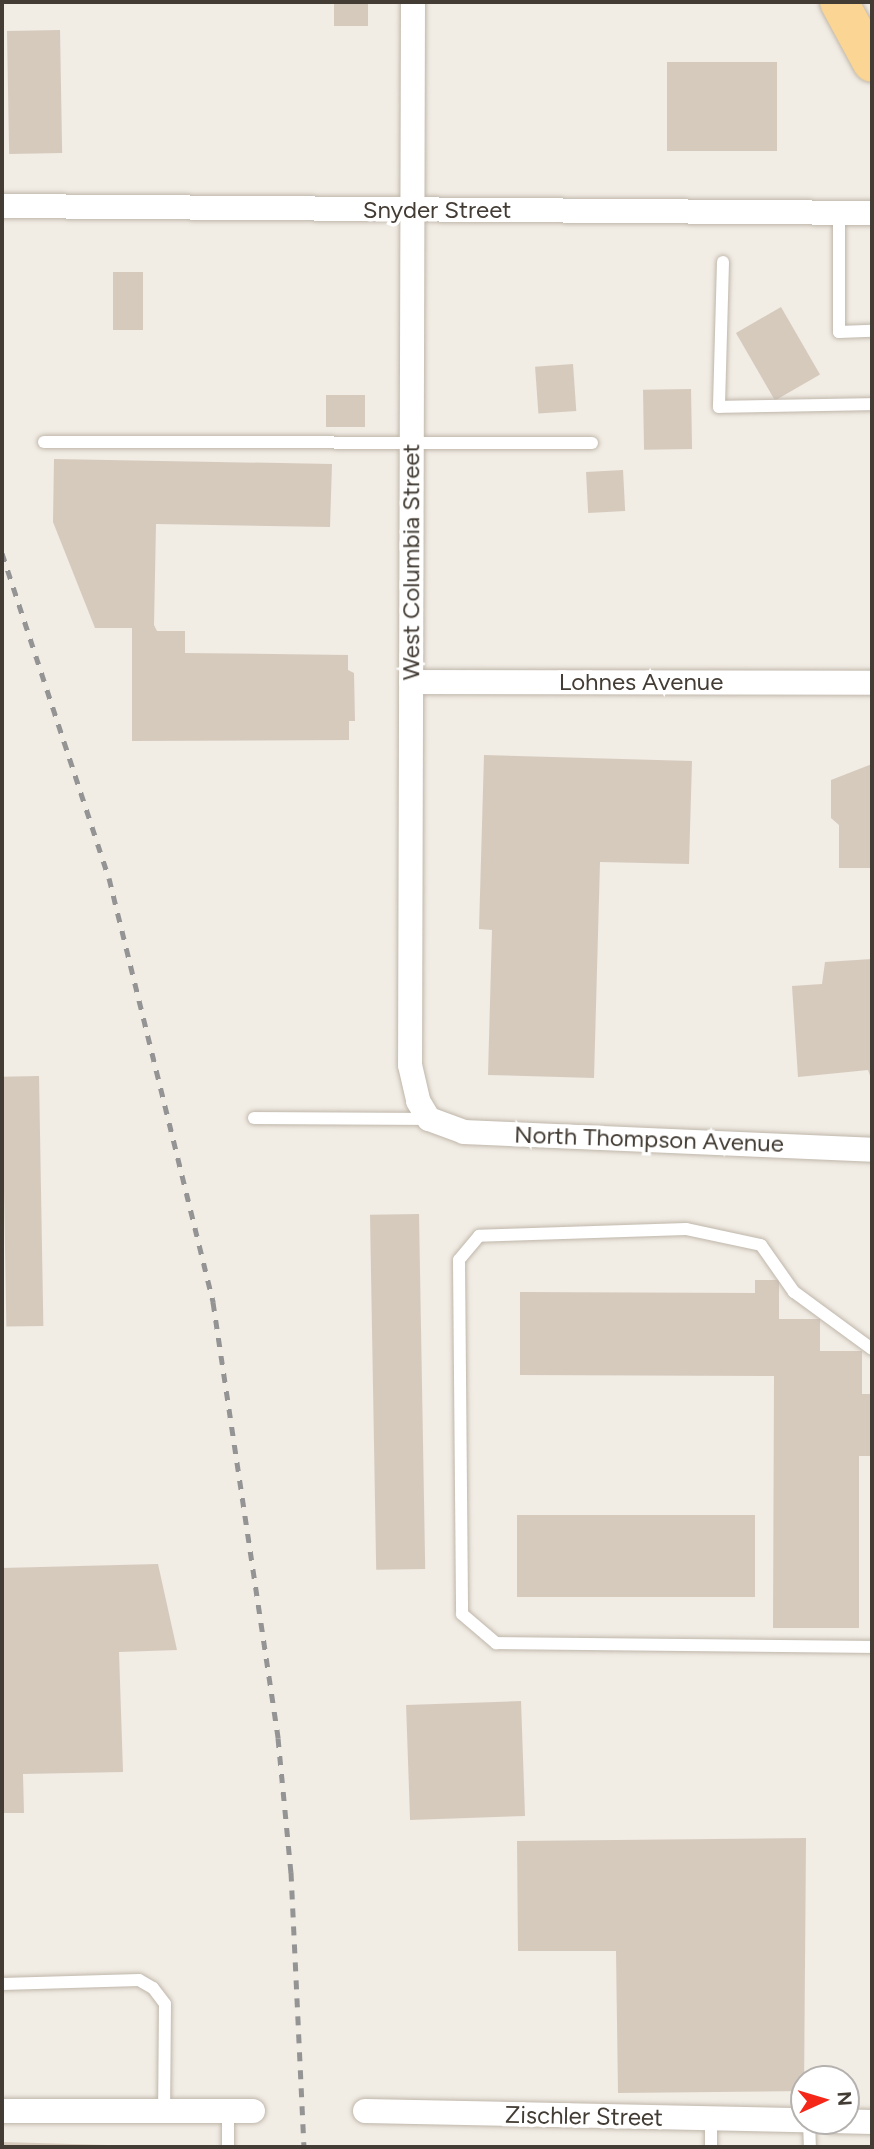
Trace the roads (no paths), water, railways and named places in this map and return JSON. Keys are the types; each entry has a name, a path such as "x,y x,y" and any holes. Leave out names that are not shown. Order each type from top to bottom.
{"main road":[{"path":"839,2 871,55"}],"street":[{"name":"West Columbia Street","path":"413,2 410,1065 418,1101 429,1119"},
{"name":"Snyder Street","path":"2,206 872,214"},
{"name":"Lohnes Avenue","path":"411,682 872,683"},
{"name":"North Thompson Avenue","path":"429,1119 464,1132 872,1150"},
{"path":"2,2111 253,2111"},
{"name":"Zischler Street","path":"365,2111 790,2121"}],"lane":[{"path":"839,213 839,332 872,331"},
{"path":"723,262 719,407 872,404"},
{"path":"44,442 411,445 592,443"},
{"path":"254,1118 429,1119"},
{"path":"872,1349 794,1292 761,1245 685,1229 479,1236 460,1260 462,1614 496,1643 872,1647"},
{"path":"2,1984 139,1980 153,1988 165,2004 164,2111"},
{"path":"228,2111 228,2147"},
{"path":"711,2119 711,2147"}],"railway":[{"path":"2,553 109,878 213,1302 278,1738 291,1872 304,2147"}]}
